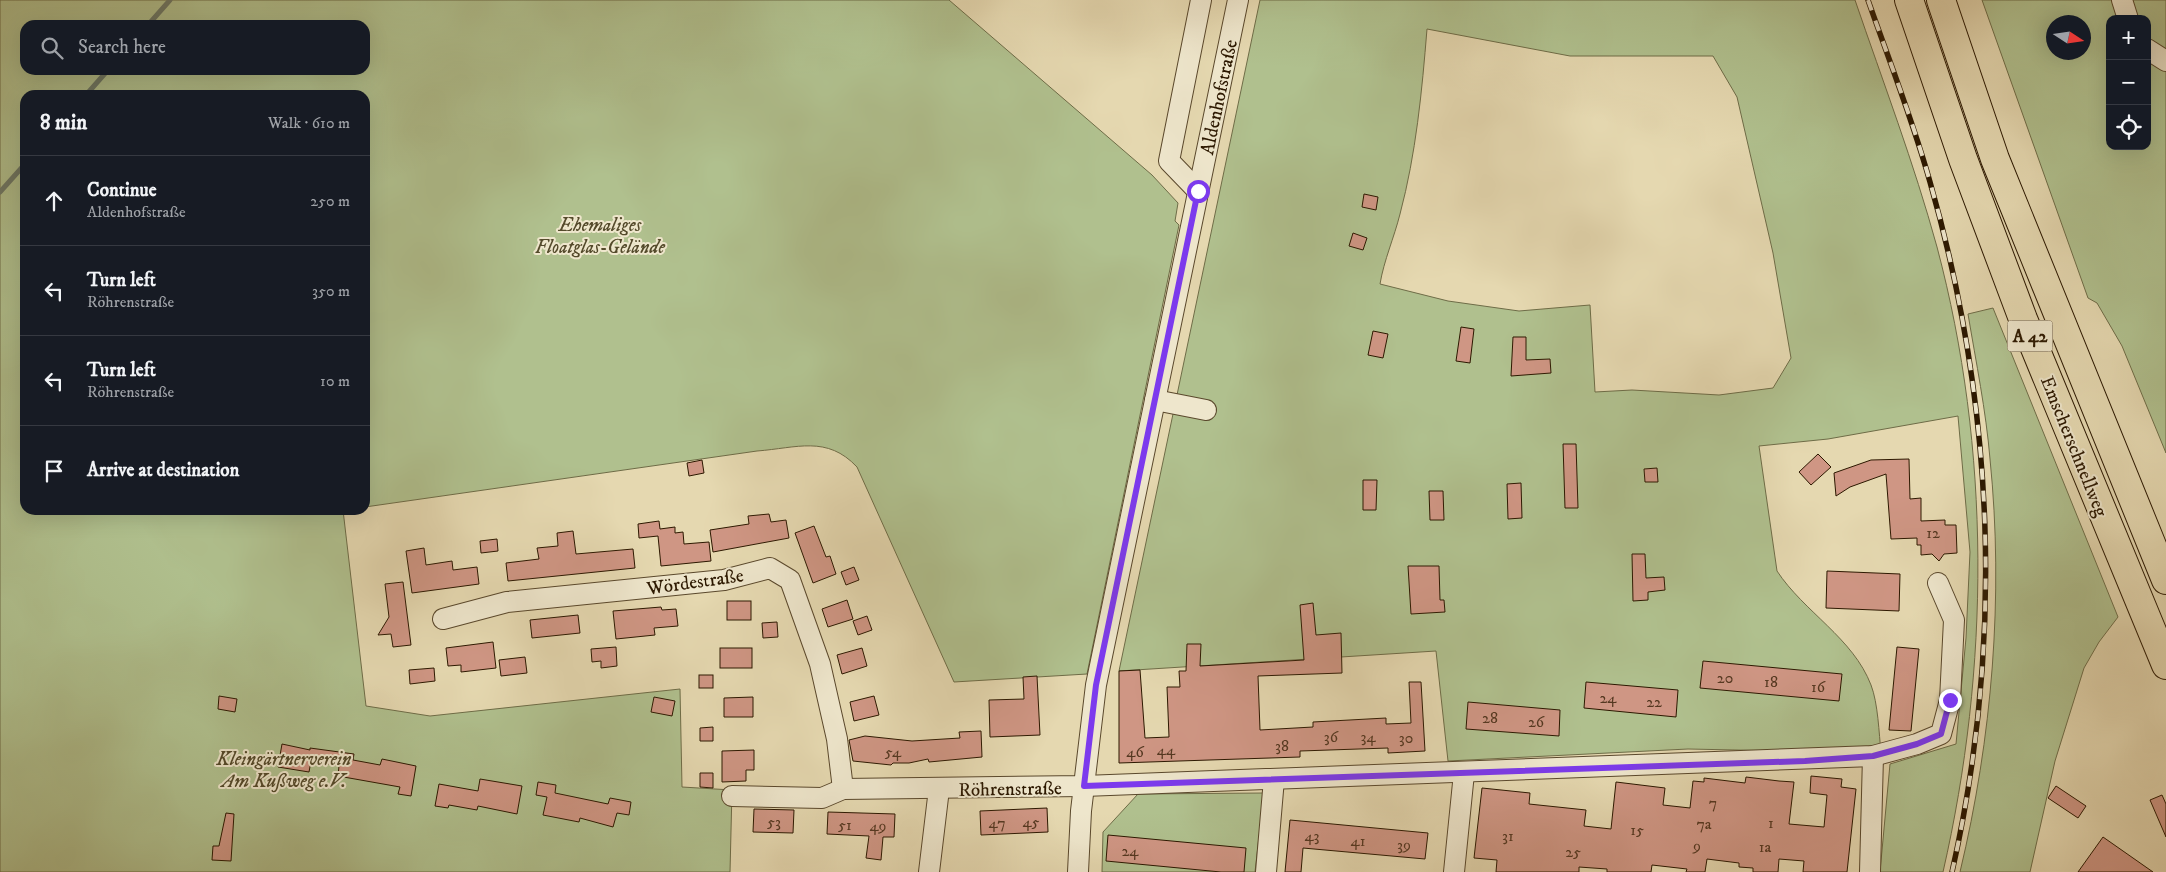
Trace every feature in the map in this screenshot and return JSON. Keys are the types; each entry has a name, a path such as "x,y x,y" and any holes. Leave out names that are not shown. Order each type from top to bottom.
{"highway":[{"name":"Emscherschnellweg","path":"1909,0 1963,159 2023,319 2166,665"},
{"name":"Emscherschnellweg","path":"1941,0 1995,159 2166,580"}],"street":[{"path":"1198,191 1169,161 1201,0"},
{"name":"Aldenhofstraße","path":"1078,872 1084,786 1096,685 1238,0"},
{"path":"2122,0 2127,15"},
{"path":"2151,52 2166,61"},
{"path":"1155,400 1206,410"},
{"name":"Wördestraße","path":"443,619 507,602 724,580 770,568 790,580 820,664 838,739 843,788"},
{"name":"Röhrenstraße","path":"732,796 822,798 843,788 939,789 1084,786 1873,756 1917,744 1941,734 1950,700 1954,620 1938,583"},
{"path":"1870,872 1873,756"},
{"path":"1454,872 1464,773"},
{"path":"1266,872 1274,780"},
{"path":"929,872 939,789"}],"green space":[{"name":"Ehemaliges Floatglas-Gelände","path":"0,0 949,0 1152,175 1178,203 1175,221 1179,225 1087,674 954,682 857,467 846,457 823,447 798,446 757,451 370,506 370,90 20,90 20,515 344,515 366,706 430,716 680,689 682,787 732,790 730,872 0,872"},
{"path":"1260,0 1855,0 1908,154 1937,247 1955,324 1967,401 1975,480 1978,559 1976,638 1969,716 1958,795 1943,872 1880,872 1890,764 1956,744 1966,638 1970,552 1958,416 1828,439 1759,446 1777,571 1788,586 1853,653 1863,668 1871,685 1875,700 1881,753 1688,749 1448,761 1436,651 1119,671","holes":["1427,29 1570,56 1713,56 1737,97 1773,253 1791,358 1773,388 1719,395 1632,390 1595,392 1590,305 1519,311 1448,301 1380,284 1406,191 1420,99"]},
{"path":"1982,0 2166,0 2166,453 2122,346 2097,303 2088,298"},
{"path":"1993,308 2118,617 2099,642 2084,668 2055,761 2030,872 1960,872 1980,770 1987,719 1995,615 1996,563 1988,441 1968,314"},
{"path":"1264,793 1255,872 1102,872 1103,832 1138,794"}],"building":[{"path":"1364,194 1378,197 1376,210 1362,207"},
{"path":"1353,233 1367,238 1363,250 1349,246"},
{"path":"1461,327 1474,329 1470,363 1456,361"},
{"path":"1373,331 1388,334 1383,358 1368,355"},
{"path":"1513,337 1526,337 1526,360 1550,359 1551,373 1511,376"},
{"path":"1563,444 1576,444 1578,508 1565,508"},
{"path":"1818,454 1831,467 1811,485 1799,472"},
{"path":"1909,459 1910,499 1921,498 1921,521 1945,520 1945,525 1956,525 1957,553 1944,554 1939,561 1932,554 1921,555 1921,545 1917,545 1917,538 1891,539 1886,474 1850,487 1836,496 1834,473 1871,460"},
{"path":"702,460 704,473 689,476 687,463"},
{"path":"1657,468 1658,482 1645,482 1644,469"},
{"path":"1363,480 1377,480 1376,510 1363,510"},
{"path":"1521,483 1522,518 1508,519 1507,484"},
{"path":"1429,491 1443,491 1444,520 1430,520"},
{"path":"769,514 771,522 786,520 789,538 713,552 710,530 749,524 748,516"},
{"path":"659,521 660,529 675,527 675,533 683,532 684,544 709,542 711,561 661,566 658,536 639,538 638,524"},
{"path":"814,526 826,557 830,556 836,574 813,583 795,533"},
{"path":"573,531 576,554 633,549 635,568 508,581 506,563 539,559 537,548 558,546 557,533"},
{"path":"497,539 498,551 481,553 480,541"},
{"path":"424,548 426,565 452,561 453,570 477,567 479,584 412,593 406,551"},
{"path":"1632,554 1645,554 1646,578 1664,577 1665,590 1648,592 1648,600 1633,601"},
{"path":"1408,566 1439,566 1440,600 1444,600 1445,612 1411,614"},
{"path":"854,567 859,580 846,585 841,572"},
{"path":"1827,571 1900,574 1899,611 1826,608"},
{"path":"403,582 411,645 393,647 391,634 378,635 389,617 385,584"},
{"path":"847,600 853,619 828,627 822,609"},
{"path":"727,601 751,601 751,620 727,620"},
{"path":"1313,603 1316,635 1341,633 1342,673 1258,676 1260,730 1313,727 1313,722 1386,718 1386,724 1411,723 1409,682 1421,682 1425,751 1388,753 1388,748 1300,751 1300,757 1119,763 1119,671 1140,670 1145,738 1169,737 1167,687 1180,687 1179,671 1186,671 1187,644 1201,644 1200,666 1304,660 1300,605"},
{"path":"661,607 662,610 676,609 678,626 654,628 655,635 616,639 613,611"},
{"path":"578,615 580,633 532,638 530,620"},
{"path":"867,616 872,630 858,635 853,621"},
{"path":"777,622 778,637 763,638 762,623"},
{"path":"493,642 496,668 461,672 461,665 448,666 446,648"},
{"path":"616,647 617,666 601,668 601,661 592,662 591,649"},
{"path":"1897,647 1919,649 1911,731 1889,730"},
{"path":"720,648 752,648 752,668 720,668"},
{"path":"862,648 867,666 842,674 837,655"},
{"path":"525,657 527,673 501,676 499,660"},
{"path":"1703,661 1842,674 1839,701 1700,688"},
{"path":"434,668 435,681 410,684 409,670"},
{"path":"699,675 713,675 713,688 699,688"},
{"path":"1037,676 1040,735 990,737 989,700 1024,699 1023,677"},
{"path":"1586,682 1678,690 1676,717 1584,708"},
{"path":"219,696 237,699 235,712 218,709"},
{"path":"874,696 879,715 854,721 850,702"},
{"path":"654,697 675,701 672,716 651,712"},
{"path":"753,697 753,717 724,717 724,698"},
{"path":"1468,702 1560,710 1559,736 1466,729"},
{"path":"713,727 713,741 700,741 700,728"},
{"path":"981,731 982,757 929,762 928,759 909,763 893,763 891,765 853,761 849,740 865,736 912,741 960,738 959,732"},
{"path":"282,744 310,750 310,748 354,754 353,760 380,765 382,759 416,766 411,796 398,794 400,787 338,776 339,766 311,761 309,772 278,767"},
{"path":"754,750 754,770 746,770 746,781 722,782 722,751"},
{"path":"700,773 713,773 713,788 700,787"},
{"path":"1811,776 1842,779 1841,787 1856,789 1847,872 1803,872 1804,861 1779,859 1778,872 1753,872 1753,868 1739,867 1739,863 1707,859 1705,872 1686,872 1687,869 1652,865 1651,872 1607,872 1607,869 1579,867 1579,872 1496,872 1497,860 1474,858 1482,788 1530,793 1529,804 1586,810 1584,826 1611,829 1616,782 1665,788 1663,805 1690,808 1693,781 1704,782 1704,778 1745,783 1746,777 1794,782 1789,824 1824,827 1827,795 1810,793"},
{"path":"480,779 522,786 517,814 478,806 477,810 449,805 448,808 435,806 439,784 478,791"},
{"path":"538,782 556,785 555,793 608,804 610,798 631,802 629,815 617,813 613,827 580,818 579,822 543,815 547,797 536,795"},
{"path":"2056,786 2086,806 2078,818 2048,798"},
{"path":"2162,795 2166,804 2166,837 2150,800"},
{"path":"1047,808 1048,832 981,835 980,811"},
{"path":"754,809 794,810 793,833 753,832"},
{"path":"828,812 895,814 894,837 883,837 881,860 866,858 869,836 827,834"},
{"path":"226,813 234,814 231,861 212,860 213,846 219,846"},
{"path":"1290,820 1428,833 1425,859 1303,848 1301,872 1285,872"},
{"path":"1108,835 1246,848 1244,872 1221,872 1106,861"},
{"path":"2103,837 2153,872 2078,872"}],"waterway":[{"path":"152,20 170,0"},
{"path":"90,90 104,75"},
{"path":"0,192 20,170"}],"railway":[{"path":"1868,0 1923,159 1952,267 1968,353 1979,439 1985,526 1985,612 1980,699 1969,786 1952,872"}],"route":[{"path":"1198,191 1096,685 1084,786 1805,761 1873,756 1917,744 1941,734 1950,700"}],"park label":[{"name":"Kleingärtnerverein Am Kußweg e.V.","path":"284,769"}]}
